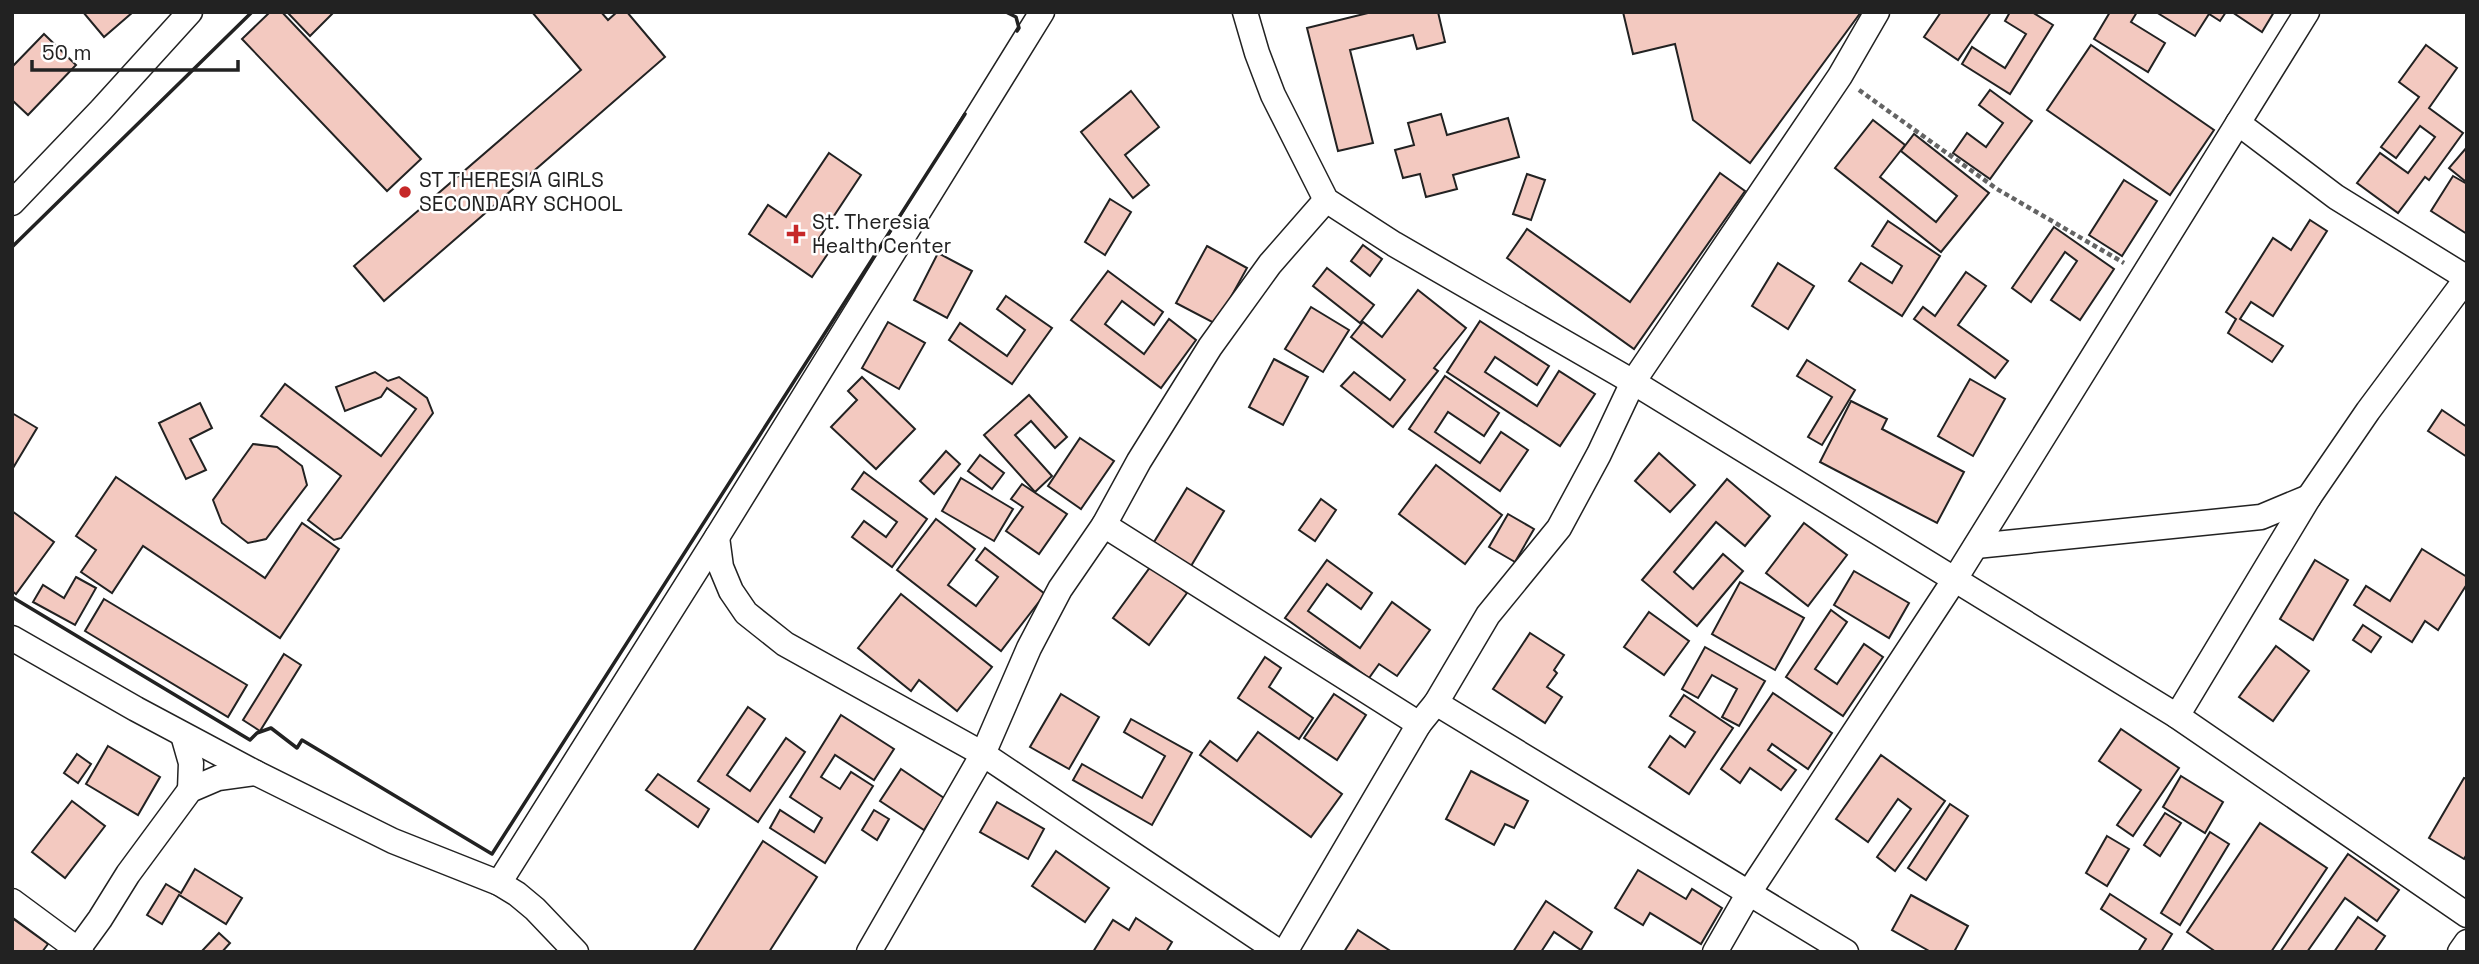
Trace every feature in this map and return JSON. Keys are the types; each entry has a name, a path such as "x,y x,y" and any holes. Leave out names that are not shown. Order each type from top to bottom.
{"street":[{"path":"12,202 190,12"},
{"path":"499,883 1042,12"},
{"path":"1245,12 1256,53 1273,95 1326,200 1394,244 1633,382 2177,716 2467,915"},
{"path":"1285,952 1419,724 1436,702 1488,615 1559,528 1599,454 1633,382 1840,76 1877,12"},
{"path":"1715,952 1750,891 1976,546 2307,12"},
{"path":"2177,716 2309,497 2368,411 2467,278 2336,197 2238,123"},
{"path":"869,952 984,754 1029,648 1060,589 1104,525 1139,461 1210,347 1270,264 1326,200"},
{"path":"1976,546 2261,517 2309,497"},
{"path":"2261,517 2286,536"},
{"path":"1104,525 1419,724"},
{"path":"717,537 721,567 731,591 746,614 785,644 984,754 1279,952"},
{"path":"12,638 256,773 393,841 499,883 535,909 576,952"},
{"path":"1436,702 1750,891 1846,952"},
{"path":"183,735 191,763 190,790"},
{"path":"12,901 78,951 128,874 190,790 218,778 256,773"},
{"path":"2460,952 2467,942"}],"path":[{"path":"1840,76 1997,188 2143,274"}],"building":[{"path":"83,12 133,12 104,37"},
{"path":"270,12 282,12 421,159 387,191 242,39"},
{"path":"287,12 334,12 310,36"},
{"path":"532,12 601,12 608,20 617,12 627,12 665,57 384,301 354,266 581,70"},
{"path":"1372,12 1438,12 1445,42 1417,49 1413,35 1350,50 1373,143 1338,151 1307,28"},
{"path":"1623,12 1861,12 1750,163 1693,120 1675,44 1633,54"},
{"path":"1941,12 1991,12 1958,60 1924,37"},
{"path":"2010,12 2032,12 2053,25 2010,94 1962,64 1972,47 2005,68 2026,34 2005,21"},
{"path":"2110,12 2137,12 2131,22 2165,43 2148,72 2094,39"},
{"path":"2156,12 2226,12 2220,21 2209,14 2195,36"},
{"path":"2232,12 2274,12 2262,32"},
{"path":"44,34 76,65 28,115 12,100 12,67"},
{"path":"2091,45 2214,130 2170,195 2047,110"},
{"path":"2426,45 2457,68 2429,108 2463,133 2429,180 2425,177 2398,213 2357,183 2380,153 2408,173 2435,137 2420,126 2396,158 2381,147 2419,97 2399,82"},
{"path":"1990,90 2032,121 1990,179 1953,153 1967,133 1986,147 2003,123 1979,105"},
{"path":"1131,91 1159,127 1125,155 1149,185 1133,198 1081,132"},
{"path":"1441,114 1447,135 1508,118 1519,157 1453,175 1457,189 1426,197 1420,174 1403,178 1395,150 1414,145 1408,123"},
{"path":"1873,120 1905,145 1880,177 1936,222 1957,196 1901,151 1914,134 1989,193 1941,252 1835,168"},
{"path":"2467,147 2467,178 2465,181 2449,168"},
{"path":"829,153 861,175 818,240 831,249 812,277 749,234 768,205 786,217"},
{"path":"1720,173 1745,191 1634,349 1507,258 1527,229 1630,302"},
{"path":"1527,174 1545,180 1531,220 1513,214"},
{"path":"2453,176 2467,184 2467,234 2431,211"},
{"path":"2124,180 2157,201 2122,256 2089,235"},
{"path":"1110,199 1131,212 1105,255 1085,242"},
{"path":"2310,220 2327,231 2273,316 2251,302 2240,319 2283,346 2272,362 2228,333 2236,319 2226,312 2273,238 2291,250"},
{"path":"1888,221 1940,256 1902,316 1849,281 1861,263 1892,283 1902,266 1872,246"},
{"path":"2054,227 2114,269 2080,320 2051,300 2077,261 2065,252 2031,302 2012,288"},
{"path":"1363,245 1382,259 1370,276 1351,261"},
{"path":"1207,246 1247,268 1216,324 1176,303"},
{"path":"938,253 972,271 947,318 914,300"},
{"path":"1778,263 1814,286 1788,329 1752,306"},
{"path":"1327,268 1374,305 1360,323 1313,286"},
{"path":"1108,271 1163,312 1154,325 1122,301 1105,324 1144,354 1169,319 1196,340 1161,388 1071,320"},
{"path":"1966,272 1986,286 1958,325 2008,361 1995,378 1914,319 1923,307 1935,316"},
{"path":"1418,290 1466,328 1434,368 1438,371 1393,427 1341,386 1354,372 1390,400 1405,380 1351,337 1363,322 1382,337"},
{"path":"1006,296 1052,328 1012,384 949,340 960,323 1007,356 1025,330 997,309"},
{"path":"1311,307 1349,330 1323,372 1285,349"},
{"path":"1480,321 1549,366 1537,385 1495,357 1485,372 1537,406 1559,371 1595,394 1560,446 1447,372"},
{"path":"888,322 925,343 899,389 862,368"},
{"path":"1274,359 1308,377 1283,425 1249,407"},
{"path":"1807,360 1855,390 1822,445 1808,437 1832,397 1797,376"},
{"path":"375,372 388,381 399,377 427,398 433,413 341,538 334,540 308,520 341,476 261,416 285,384 381,456 416,409 387,388 381,397 345,411 336,387"},
{"path":"1445,376 1499,413 1484,436 1448,412 1435,432 1480,463 1501,432 1528,450 1500,491 1409,429"},
{"path":"862,377 915,429 876,469 831,427 857,400 848,391"},
{"path":"1970,379 2005,399 1973,456 1938,436"},
{"path":"1029,395 1067,437 1055,448 1031,421 1015,435 1052,476 1035,492 984,435"},
{"path":"1851,401 1887,419 1882,429 1964,472 1937,523 1820,462"},
{"path":"200,403 212,428 190,439 206,470 186,479 159,423"},
{"path":"2442,410 2467,427 2467,457 2428,431"},
{"path":"12,413 37,428 13,468 12,468"},
{"path":"1080,438 1114,461 1081,509 1048,486"},
{"path":"253,444 277,447 302,466 307,485 266,539 248,543 222,523 213,500"},
{"path":"946,451 960,464 934,494 920,481"},
{"path":"1659,453 1695,485 1670,512 1635,481"},
{"path":"980,455 1004,473 992,489 968,471"},
{"path":"1436,465 1502,515 1465,564 1399,514"},
{"path":"864,472 927,519 892,567 852,537 864,521 886,537 897,522 852,489"},
{"path":"116,477 265,578 302,523 339,549 280,638 143,546 112,593 81,572 96,550 76,536"},
{"path":"961,478 1013,509 994,541 942,511"},
{"path":"1727,479 1770,516 1745,546 1716,522 1674,572 1693,589 1723,554 1743,571 1697,626 1642,580"},
{"path":"1022,484 1067,514 1039,554 1006,531 1023,507 1011,499"},
{"path":"1187,488 1224,511 1191,566 1154,542"},
{"path":"1321,499 1336,510 1315,541 1299,530"},
{"path":"12,511 54,542 16,594 12,591"},
{"path":"1508,514 1534,529 1515,562 1489,547"},
{"path":"936,519 975,549 948,585 976,606 998,577 976,560 985,548 1045,594 1001,651 897,570"},
{"path":"1804,523 1847,555 1808,606 1766,573"},
{"path":"2422,549 2467,577 2467,584 2438,630 2425,621 2412,642 2354,605 2366,586 2390,601"},
{"path":"1327,560 1372,593 1361,609 1327,584 1308,611 1360,648 1392,602 1430,630 1397,676 1379,664 1369,678 1285,618"},
{"path":"2315,560 2348,580 2313,640 2280,619"},
{"path":"1151,566 1187,593 1149,645 1113,618"},
{"path":"1854,571 1909,603 1889,638 1834,605"},
{"path":"76,577 96,588 75,625 33,602 43,585 64,598"},
{"path":"1740,582 1804,618 1775,670 1712,634"},
{"path":"901,594 992,667 957,711 919,680 911,691 858,648"},
{"path":"104,599 247,685 228,717 85,631"},
{"path":"1831,610 1847,622 1815,669 1837,684 1864,644 1883,657 1843,716 1786,677"},
{"path":"1649,612 1689,641 1664,675 1624,647"},
{"path":"2363,625 2381,637 2371,652 2353,640"},
{"path":"1530,633 1564,655 1554,670 1557,673 1547,687 1562,697 1545,723 1493,689"},
{"path":"2276,646 2309,671 2273,721 2239,697"},
{"path":"1705,647 1765,681 1739,726 1722,717 1737,689 1712,675 1698,698 1682,689"},
{"path":"284,654 301,665 260,731 243,720"},
{"path":"1265,657 1281,668 1269,687 1313,718 1299,739 1238,698"},
{"path":"1773,693 1832,733 1808,769 1772,744 1768,750 1796,770 1781,790 1750,768 1740,783 1721,769"},
{"path":"1061,694 1099,717 1069,769 1030,747"},
{"path":"1334,694 1366,715 1337,760 1304,738"},
{"path":"1684,695 1733,728 1689,794 1649,767 1670,736 1685,747 1695,732 1670,716"},
{"path":"748,707 765,719 727,775 750,791 786,738 805,752 758,822 698,781"},
{"path":"841,715 894,749 874,780 835,755 821,777 840,789 851,772 873,786 825,863 770,828 780,810 814,832 822,818 790,797"},
{"path":"1131,719 1192,753 1152,825 1073,780 1082,764 1142,798 1165,756 1124,732"},
{"path":"2121,729 2179,768 2133,836 2117,825 2141,790 2099,761"},
{"path":"1258,732 1342,794 1311,837 1200,755 1210,741 1237,761"},
{"path":"108,746 160,777 138,815 86,784"},
{"path":"77,754 91,764 78,783 64,773"},
{"path":"1881,755 1945,801 1895,871 1877,857 1911,809 1898,799 1868,842 1836,819"},
{"path":"901,769 944,798 924,830 880,801"},
{"path":"1471,771 1528,801 1514,828 1505,824 1494,845 1446,819"},
{"path":"658,774 709,809 698,827 646,790"},
{"path":"2181,776 2223,802 2205,833 2163,807"},
{"path":"2464,778 2467,779 2467,854 2464,859 2429,838"},
{"path":"72,801 105,826 65,878 32,852"},
{"path":"997,802 1044,829 1028,859 980,832"},
{"path":"1950,804 1968,816 1926,880 1908,868"},
{"path":"874,810 889,819 877,840 862,830"},
{"path":"2165,813 2181,823 2160,856 2144,845"},
{"path":"2260,823 2327,868 2271,952 2216,952 2187,932"},
{"path":"2210,832 2229,844 2180,925 2161,913"},
{"path":"2107,836 2129,849 2107,886 2086,873"},
{"path":"763,841 817,877 769,952 693,952"},
{"path":"1056,851 1109,888 1085,922 1032,886"},
{"path":"2348,854 2399,890 2377,921 2345,898 2307,952 2280,952"},
{"path":"195,869 242,898 226,924 179,895 162,924 147,915 166,884 181,893"},
{"path":"1638,870 1686,899 1692,889 1722,908 1701,944 1650,913 1643,925 1615,908"},
{"path":"2110,894 2172,934 2161,952 2138,952 2146,939 2101,909"},
{"path":"1911,895 1968,926 1954,952 1931,952 1892,930"},
{"path":"1546,901 1592,932 1581,950 1554,932 1541,952 1513,952"},
{"path":"2358,917 2385,936 2374,952 2334,952"},
{"path":"12,918 48,944 42,952 12,952"},
{"path":"1136,918 1172,942 1166,952 1093,952 1113,920 1129,930"},
{"path":"1358,930 1392,952 1344,952"},
{"path":"219,933 230,943 222,952 201,952"}],"wall":[{"path":"12,247 252,12"},
{"path":"1006,12 1016,17 1019,28 1017,31"},
{"path":"12,597 250,740 257,733 271,728 297,748 302,740 492,854 965,114"}],"place":[{"name":"ST THERESIA GIRLS SECONDARY SCHOOL","path":"405,192"},
{"name":"St. Theresia Health Center","path":"796,234"}]}
